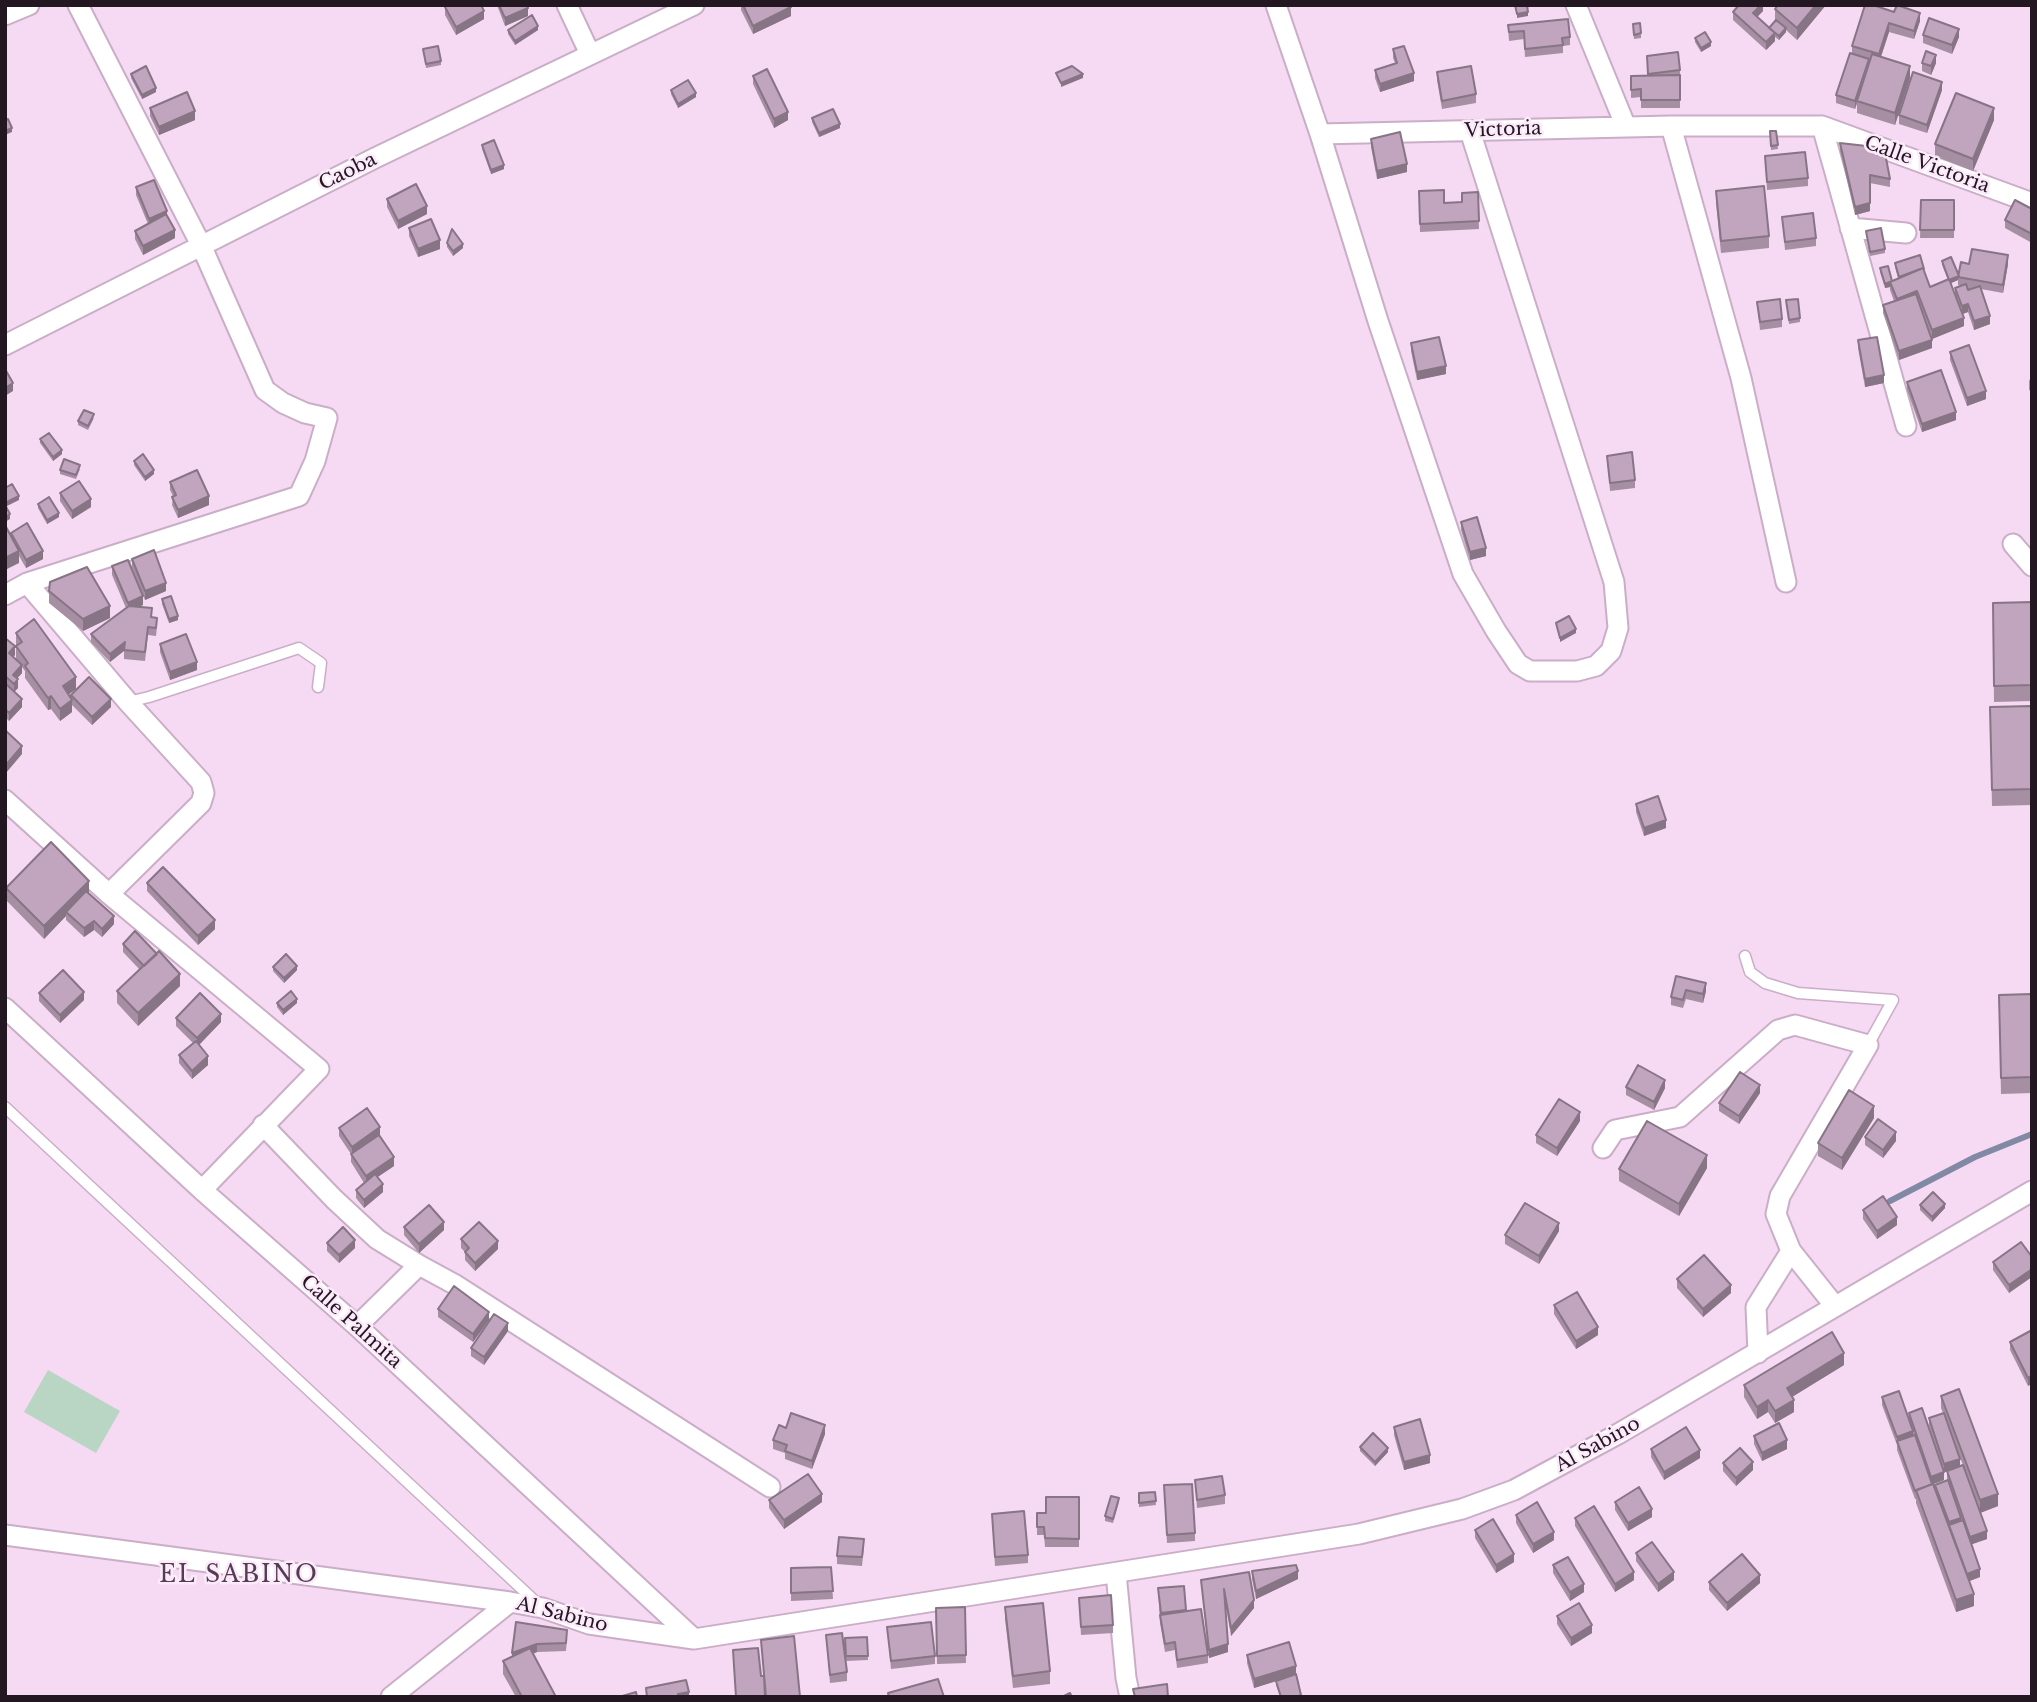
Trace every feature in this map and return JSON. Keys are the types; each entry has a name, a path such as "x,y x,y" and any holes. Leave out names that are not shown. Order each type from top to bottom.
{"street":[{"path":"5,15 29,5"},
{"path":"5,595 27,583 299,496 315,461 327,418 294,408 265,390 201,245 78,5"},
{"path":"567,5 590,54"},
{"name":"Caoba","path":"5,345 201,245 694,5"},
{"path":"1276,5 1320,134 1378,321 1464,573 1518,664 1530,671 1577,671 1596,666 1611,651 1618,628 1614,582 1470,131"},
{"path":"1576,5 1626,127"},
{"path":"1671,126 1741,378 1786,582"},
{"name":"Victoria","path":"1320,134 1671,126 1822,126"},
{"path":"1822,126 1906,426"},
{"name":"Calle Victoria","path":"1822,126 2032,203"},
{"path":"1850,228 1906,233"},
{"path":"2013,544 2032,566"},
{"path":"27,583 128,702 201,782 204,793 201,803 109,894"},
{"path":"5,800 109,894 319,1069 202,1189"},
{"name":"Calle Palmita","path":"5,1008 202,1189 357,1326 694,1639"},
{"path":"1603,1148 1615,1130 1680,1117 1778,1030 1795,1025 1868,1045 1780,1196 1776,1214 1791,1251 1834,1305"},
{"path":"263,1125 334,1199 377,1239 454,1284 770,1487"},
{"name":"Al Sabino","path":"5,1535 510,1602 543,1608 589,1624 694,1639 1359,1534 1462,1509 1514,1490 1618,1434 2032,1191"},
{"path":"1758,1353 1756,1307 1791,1251"},
{"path":"357,1326 419,1265"},
{"path":"1116,1573 1130,1697"},
{"path":"391,1697 510,1602"}],"lane":[{"path":"128,702 299,648 321,663 318,687"},
{"path":"1745,956 1750,972 1765,983 1787,990 1893,1000 1868,1045"},
{"path":"5,1107 543,1608"}],"green space":[{"path":"48,1370 120,1411 96,1453 24,1412"}],"building":[{"path":"481,5 484,11 456,27 445,7"},
{"path":"499,5 527,5 528,8 505,18"},
{"path":"743,5 790,5 791,7 753,26"},
{"path":"1515,5 1527,5 1528,12 1517,14"},
{"path":"1739,5 1761,5 1753,13 1775,33 1766,42 1733,12"},
{"path":"1778,5 1816,5 1797,28 1775,9"},
{"path":"1865,5 1894,12 1897,5 1920,13 1914,31 1889,23 1879,54 1852,46"},
{"path":"532,15 538,26 515,41 508,30"},
{"path":"1929,18 1959,29 1952,45 1923,35"},
{"path":"1568,19 1570,37 1562,38 1563,45 1525,49 1524,31 1509,32 1508,25"},
{"path":"1776,20 1786,28 1779,36 1769,28"},
{"path":"1640,23 1641,33 1634,35 1633,24"},
{"path":"1705,32 1711,42 1701,48 1695,38"},
{"path":"438,46 441,61 426,64 423,49"},
{"path":"1404,46 1414,73 1380,84 1375,70 1397,63 1393,49"},
{"path":"1926,51 1936,55 1931,66 1922,63"},
{"path":"1678,52 1680,70 1648,74 1647,56"},
{"path":"1850,53 1869,59 1855,101 1836,95"},
{"path":"1872,54 1910,66 1895,113 1857,101"},
{"path":"146,66 156,88 142,95 131,74"},
{"path":"1072,66 1083,74 1061,83 1056,73"},
{"path":"1471,66 1476,94 1442,101 1437,72"},
{"path":"767,69 788,112 774,119 753,76"},
{"path":"1913,72 1942,82 1927,125 1899,115"},
{"path":"1680,75 1680,100 1641,100 1641,89 1631,90 1631,76"},
{"path":"688,80 696,93 678,104 671,90"},
{"path":"187,92 195,111 159,127 150,108"},
{"path":"1956,93 1994,108 1973,159 1935,144"},
{"path":"833,109 840,124 819,133 812,118"},
{"path":"8,119 12,128 5,131 5,121"},
{"path":"1770,131 1776,131 1778,145 1771,146"},
{"path":"1400,132 1407,164 1377,171 1371,139"},
{"path":"494,140 504,165 491,170 482,145"},
{"path":"1840,143 1884,148 1890,179 1870,175 1870,203 1855,207"},
{"path":"1805,152 1808,178 1767,182 1765,156"},
{"path":"154,180 167,211 149,219 136,187"},
{"path":"416,184 427,206 398,221 387,199"},
{"path":"1764,186 1769,236 1721,241 1716,191"},
{"path":"1444,190 1444,203 1462,202 1462,193 1478,192 1479,221 1420,224 1419,191"},
{"path":"1921,200 1954,200 1954,230 1920,230"},
{"path":"2015,200 2032,209 2032,234 2005,220"},
{"path":"1813,213 1816,238 1785,242 1782,217"},
{"path":"166,214 175,230 143,246 135,231"},
{"path":"431,219 440,240 418,249 409,228"},
{"path":"1881,228 1885,249 1870,252 1866,231"},
{"path":"452,229 463,244 453,251 447,243"},
{"path":"1972,249 2008,255 2003,285 1958,277 1961,262 1969,264"},
{"path":"1920,255 1924,269 1899,277 1895,263"},
{"path":"1951,257 1959,276 1949,280 1942,261"},
{"path":"1888,266 1892,281 1885,284 1880,268"},
{"path":"1923,268 1930,287 1949,279 1964,318 1932,330 1917,291 1897,299 1890,282"},
{"path":"1966,284 1968,290 1980,286 1990,316 1974,321 1968,304 1962,306 1955,288"},
{"path":"1916,294 1932,340 1899,351 1883,305"},
{"path":"1780,299 1782,319 1760,322 1757,302"},
{"path":"1798,299 1800,318 1789,320 1786,300"},
{"path":"1439,337 1446,366 1417,372 1411,343"},
{"path":"1877,337 1884,375 1865,379 1858,340"},
{"path":"1969,345 1986,391 1967,398 1950,352"},
{"path":"5,369 13,383 5,388"},
{"path":"1941,370 1956,412 1922,424 1907,382"},
{"path":"84,410 94,414 88,426 78,421"},
{"path":"49,433 62,450 53,457 40,439"},
{"path":"1632,452 1635,480 1610,483 1607,456"},
{"path":"143,454 154,470 145,477 134,461"},
{"path":"64,459 80,465 76,475 60,470"},
{"path":"197,470 209,496 178,510 172,497 176,495 170,482"},
{"path":"79,481 91,499 72,511 60,493"},
{"path":"12,484 19,496 5,503 5,488"},
{"path":"49,497 59,513 47,520 38,504"},
{"path":"1477,517 1486,548 1470,552 1461,522"},
{"path":"27,523 43,551 26,560 11,533"},
{"path":"5,525 19,551 5,558"},
{"path":"154,550 166,583 145,591 132,559"},
{"path":"128,560 143,596 128,603 112,566"},
{"path":"87,567 110,606 83,619 49,591 50,582"},
{"path":"171,596 178,616 169,619 162,599"},
{"path":"2032,602 2032,685 1994,686 1993,603"},
{"path":"129,606 152,608 151,617 157,618 156,628 148,627 145,652 124,650 125,642 110,654 91,634"},
{"path":"1569,616 1576,629 1560,638 1556,623"},
{"path":"34,619 76,677 63,686 72,700 60,709 51,696 48,698 25,666 28,663 16,646 22,642 16,633"},
{"path":"186,634 197,662 170,672 160,644"},
{"path":"5,638 15,646 9,653 22,665 13,675 18,679 14,684 5,676"},
{"path":"89,677 111,699 92,717 71,695"},
{"path":"5,683 22,699 9,713 5,709"},
{"path":"2032,706 2032,789 1992,790 1990,707"},
{"path":"5,730 22,746 6,765 5,764"},
{"path":"1658,796 1666,820 1644,828 1636,804"},
{"path":"51,842 89,881 44,926 6,888"},
{"path":"163,867 215,920 198,936 147,883"},
{"path":"86,891 114,916 102,929 94,921 84,928 66,912"},
{"path":"135,931 157,954 144,966 123,944"},
{"path":"159,951 180,974 138,1013 117,991"},
{"path":"286,954 297,966 284,978 273,967"},
{"path":"63,970 84,992 60,1015 39,993"},
{"path":"1676,976 1706,983 1703,994 1686,990 1683,1000 1671,997"},
{"path":"291,991 297,999 283,1010 277,1003"},
{"path":"200,993 221,1014 197,1038 176,1018"},
{"path":"2032,994 2032,1077 2001,1078 1999,995"},
{"path":"196,1041 208,1056 192,1071 179,1055"},
{"path":"1638,1065 1665,1080 1654,1102 1626,1087"},
{"path":"1740,1072 1760,1085 1739,1116 1719,1103"},
{"path":"1849,1090 1874,1106 1842,1158 1818,1143"},
{"path":"1559,1099 1580,1112 1557,1148 1536,1135"},
{"path":"367,1108 380,1127 352,1147 339,1128"},
{"path":"1878,1119 1896,1132 1883,1150 1865,1137"},
{"path":"1647,1121 1707,1155 1679,1204 1619,1169"},
{"path":"379,1135 394,1157 366,1176 351,1154"},
{"path":"375,1174 383,1184 364,1200 356,1190"},
{"path":"1933,1192 1945,1204 1932,1217 1920,1205"},
{"path":"1883,1196 1897,1217 1877,1231 1863,1210"},
{"path":"1525,1203 1559,1223 1539,1256 1505,1235"},
{"path":"429,1205 444,1222 419,1244 404,1227"},
{"path":"479,1222 498,1241 475,1263 465,1252 469,1248 461,1239"},
{"path":"343,1227 355,1240 339,1255 327,1243"},
{"path":"2021,1242 2032,1257 2032,1269 2009,1285 1993,1262"},
{"path":"1704,1255 1731,1285 1703,1309 1677,1279"},
{"path":"454,1286 489,1312 473,1334 438,1309"},
{"path":"1577,1292 1598,1327 1576,1341 1554,1305"},
{"path":"494,1314 508,1323 484,1357 471,1348"},
{"path":"2032,1330 2032,1376 2028,1378 2010,1342"},
{"path":"1832,1332 1844,1353 1787,1388 1794,1400 1775,1411 1768,1400 1757,1407 1744,1385"},
{"path":"1959,1389 1998,1494 1980,1500 1941,1396"},
{"path":"1899,1391 1913,1431 1897,1437 1882,1397"},
{"path":"1922,1408 1944,1472 1931,1477 1909,1413"},
{"path":"791,1413 825,1425 812,1461 785,1451 787,1445 773,1440 779,1425 786,1428"},
{"path":"1944,1413 1960,1459 1944,1464 1929,1418"},
{"path":"1420,1419 1430,1455 1404,1462 1394,1427"},
{"path":"1779,1423 1787,1440 1762,1453 1754,1436"},
{"path":"1686,1427 1700,1450 1664,1472 1651,1449"},
{"path":"1373,1433 1388,1448 1375,1462 1360,1447"},
{"path":"1915,1435 1932,1484 1915,1491 1897,1441"},
{"path":"1740,1448 1753,1462 1736,1478 1723,1463"},
{"path":"1963,1465 1987,1531 1970,1537 1947,1471"},
{"path":"808,1474 822,1494 784,1520 769,1500"},
{"path":"1222,1476 1225,1495 1197,1500 1195,1480"},
{"path":"1948,1480 1961,1518 1949,1522 1935,1485"},
{"path":"1192,1484 1195,1533 1167,1535 1164,1485"},
{"path":"1933,1484 1974,1594 1956,1600 1916,1490"},
{"path":"1639,1487 1652,1509 1628,1523 1615,1502"},
{"path":"1155,1492 1156,1501 1139,1503 1139,1493"},
{"path":"1111,1496 1119,1498 1113,1519 1105,1516"},
{"path":"1046,1497 1079,1497 1079,1539 1045,1538 1044,1527 1037,1527 1037,1513 1046,1513"},
{"path":"1537,1502 1554,1532 1533,1544 1516,1515"},
{"path":"1594,1506 1634,1572 1615,1584 1575,1518"},
{"path":"1024,1511 1028,1555 995,1557 992,1514"},
{"path":"1493,1519 1514,1554 1496,1565 1475,1530"},
{"path":"1963,1520 1980,1569 1967,1574 1949,1525"},
{"path":"839,1537 864,1539 862,1557 837,1556"},
{"path":"1652,1542 1674,1572 1658,1584 1636,1553"},
{"path":"1742,1554 1760,1575 1727,1603 1709,1582"},
{"path":"1568,1557 1584,1584 1570,1592 1553,1565"},
{"path":"1296,1565 1298,1571 1256,1591 1252,1571"},
{"path":"831,1567 833,1591 791,1593 791,1568"},
{"path":"1249,1572 1254,1600 1231,1628 1224,1589 1228,1644 1209,1650 1201,1580"},
{"path":"1184,1586 1186,1610 1161,1613 1158,1588"},
{"path":"1111,1595 1113,1625 1081,1627 1079,1598"},
{"path":"1043,1603 1050,1671 1013,1676 1005,1607"},
{"path":"1579,1603 1592,1625 1571,1638 1557,1616"},
{"path":"965,1607 966,1655 937,1656 936,1608"},
{"path":"1201,1609 1208,1655 1177,1660 1175,1642 1165,1644 1160,1615"},
{"path":"516,1622 567,1630 566,1643 537,1644 512,1653"},
{"path":"931,1622 935,1656 891,1661 887,1627"},
{"path":"842,1633 847,1672 830,1675 826,1635"},
{"path":"794,1636 800,1697 766,1697 761,1640"},
{"path":"867,1637 868,1656 846,1656 845,1638"},
{"path":"1289,1642 1296,1666 1254,1679 1247,1655"},
{"path":"530,1648 556,1697 522,1697 503,1661"},
{"path":"758,1648 765,1697 736,1697 733,1650"},
{"path":"1296,1674 1301,1695 1281,1697 1276,1681"},
{"path":"938,1679 944,1697 889,1697 888,1693"},
{"path":"686,1680 689,1692 678,1694 678,1697 647,1697 646,1688"},
{"path":"1167,1684 1168,1697 1135,1697 1133,1689"},
{"path":"636,1692 637,1697 619,1697"}],"waterway":[{"path":"1890,1201 1975,1157 2032,1134"}],"district":[{"name":"EL SABINO","path":"239,1576"}]}
